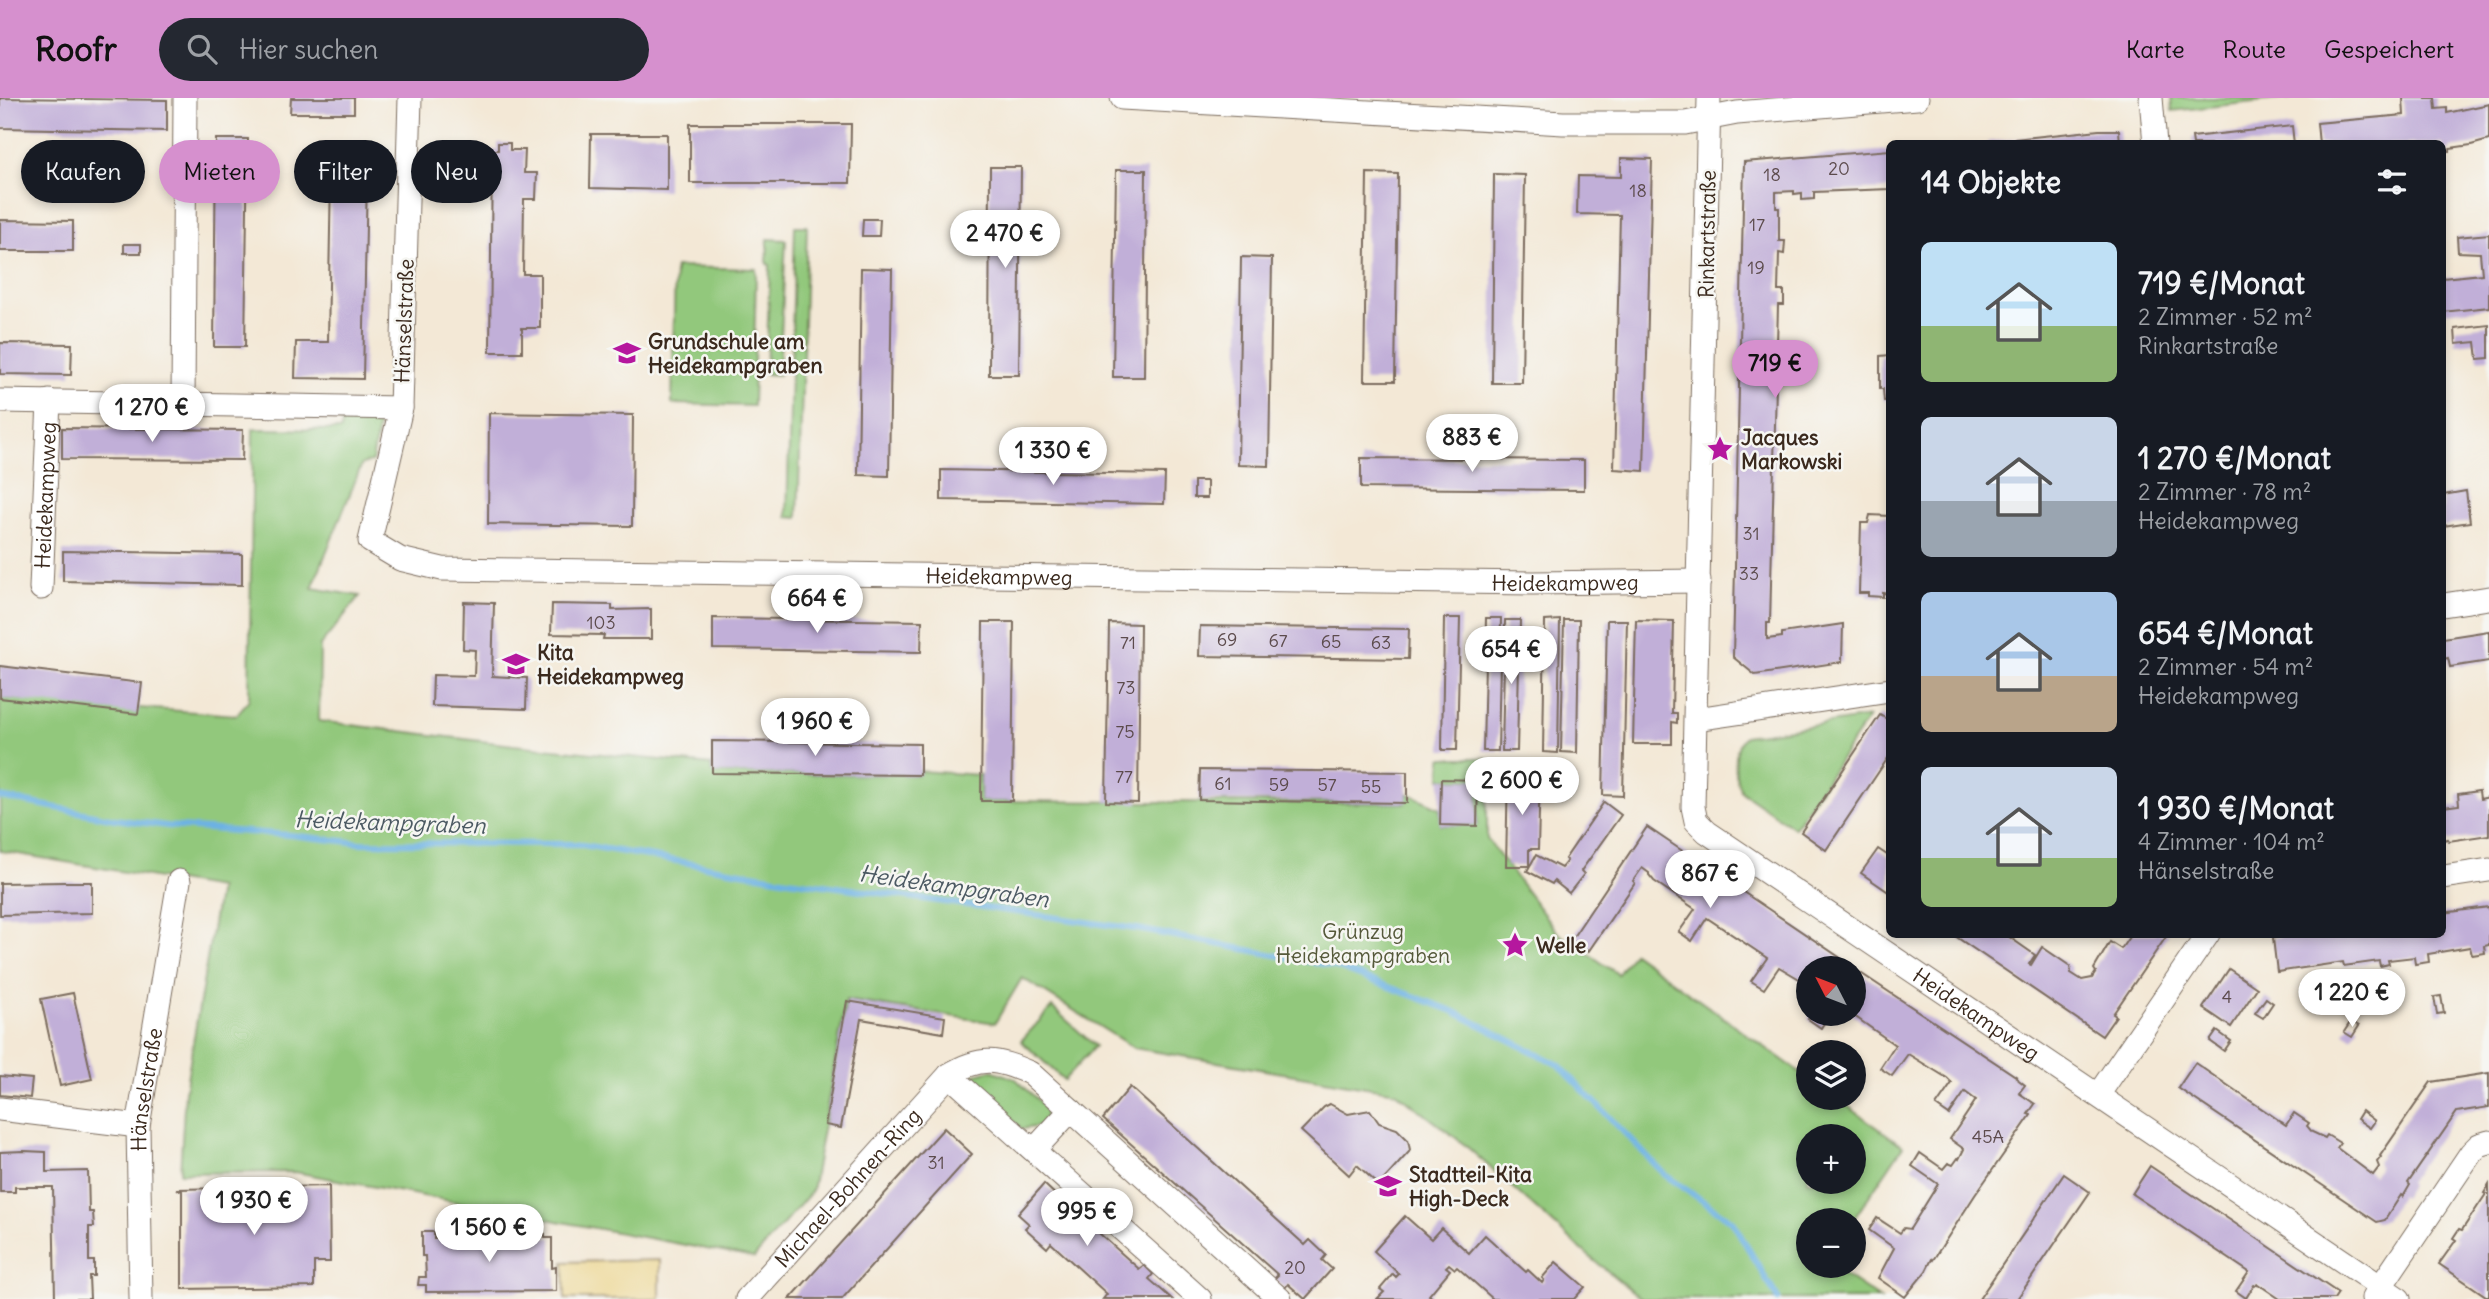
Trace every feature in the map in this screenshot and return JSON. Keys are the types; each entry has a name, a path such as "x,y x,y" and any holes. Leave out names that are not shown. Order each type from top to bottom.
{"street":[{"path":"183,403 185,98"},
{"name":"Hänselstraße","path":"370,541 401,408 410,98"},
{"path":"1122,98 1563,123 1685,123 1709,108 1737,113 1917,98"},
{"path":"2151,98 2155,140"},
{"name":"Rinkartstraße","path":"1699,581 1709,108"},
{"name":"Heidekampweg","path":"0,401 401,408"},
{"name":"Heidekampweg","path":"41,589 49,401"},
{"name":"Heidekampweg","path":"370,541 400,559 442,569 1533,583 1699,581 1693,807 1696,821 1707,832 2098,1095 2384,1295"},
{"path":"2446,605 2489,598"},
{"path":"1696,719 1886,691"},
{"path":"2446,877 2489,870"},
{"name":"Hänselstraße","path":"141,1299 138,1126 179,881"},
{"path":"2098,1095 2205,938"},
{"name":"Michael-Bohnen-Ring","path":"758,1295 949,1075 968,1063 1000,1061 1030,1073 1280,1299"},
{"path":"949,1075 1200,1299"},
{"path":"0,1109 138,1126"},
{"path":"1034,1150 1071,1110"},
{"path":"2384,1295 2471,1153 2479,1145 2489,1142"}],"green space":[{"path":"2171,98 2291,98 2172,111"},
{"path":"795,226 807,226 798,518 787,517"},
{"path":"768,239 786,240 779,375 766,374 770,265 767,264"},
{"path":"675,267 756,269 753,406 672,404"},
{"name":"Grünzug Heidekampgraben","path":"343,415 372,416 379,422 372,462 362,464 312,588 360,596 320,646 319,721 513,745 711,765 712,773 919,775 920,771 980,775 981,801 1406,803 1407,793 1440,808 1441,825 1477,825 1478,780 1441,779 1442,758 1487,758 1487,839 1558,933 1618,974 1633,953 1796,1069 1796,1110 1853,1110 1903,1146 1861,1208 1796,1208 1796,1278 1848,1278 1880,1299 1642,1299 1589,1256 1465,1145 1396,1092 1134,1048 1022,978 995,1023 846,1000 812,1191 754,1258 295,1172 180,1173 185,1091 219,888 0,851 0,698 237,715 249,699 253,429 341,430"},
{"path":"1869,717 1794,828 1742,792 1737,779 1736,755 1745,736"},
{"path":"1052,1007 1095,1046 1064,1080 1021,1041"},
{"path":"991,1070 1016,1079 1044,1106 1046,1114 1041,1126 1022,1129 964,1077"}],"sand":[{"path":"660,1260 660,1299 565,1299 564,1262"}],"building":[{"path":"0,98 167,100 167,131 0,128"},
{"path":"291,98 354,98 354,113 290,113"},
{"path":"2403,98 2435,98 2436,109 2447,108 2447,113 2489,104 2489,140 2446,151 2446,140 2319,140 2317,123 2404,115"},
{"path":"690,124 851,124 850,183 690,183"},
{"path":"2292,126 2294,140 2192,140 2192,137"},
{"path":"2119,130 2120,140 2006,140"},
{"path":"591,134 667,134 667,190 590,188"},
{"path":"216,139 248,139 248,140"},
{"path":"502,143 510,143 510,150 525,150 524,173 537,173 536,199 524,199 523,274 540,274 540,328 522,328 522,352 490,352 491,203 502,203"},
{"path":"1886,150 1886,189 1814,192 1814,199 1802,200 1802,193 1776,192 1779,241 1785,241 1784,254 1779,253 1778,291 1784,291 1784,305 1778,305 1770,623 1767,623 1767,639 1782,637 1782,633 1843,624 1842,662 1755,675 1733,657 1744,162"},
{"path":"1621,158 1652,159 1644,471 1614,469 1620,215 1577,214 1578,176 1621,177"},
{"path":"990,167 1021,167 1019,375 989,375"},
{"path":"1116,170 1146,170 1144,377 1113,377"},
{"path":"1367,173 1398,174 1395,381 1364,381"},
{"path":"1494,174 1525,175 1522,383 1492,383"},
{"path":"215,203 247,203 245,347 214,347"},
{"path":"330,203 366,203 363,379 295,378 296,342 328,342"},
{"path":"863,219 880,219 879,236 862,236"},
{"path":"0,220 73,221 73,251 0,251"},
{"path":"2489,234 2489,307 2446,312 2446,278 2482,274 2480,253 2458,252 2457,237"},
{"path":"124,244 141,244 141,253 124,253"},
{"path":"1241,257 1272,258 1269,466 1238,465"},
{"path":"861,268 892,269 889,476 858,475"},
{"path":"2489,325 2489,358 2478,359 2476,342 2456,344 2455,329"},
{"path":"0,343 72,344 71,375 0,374"},
{"path":"1886,355 1886,401 1883,389 1880,389 1880,356"},
{"path":"489,413 633,415 632,526 488,524"},
{"path":"62,428 243,430 242,460 62,459"},
{"path":"1361,458 1584,460 1584,490 1361,488"},
{"path":"941,470 1165,474 1164,504 941,500"},
{"path":"1194,481 1207,481 1207,498 1194,498"},
{"path":"2466,491 2470,522 2446,526 2446,494"},
{"path":"1870,515 1886,516 1886,593 1883,593 1883,597 1859,593 1861,523 1868,523"},
{"path":"63,551 242,554 242,585 63,581"},
{"path":"464,602 494,603 492,676 527,678 526,709 432,706 433,675 474,676 475,650 463,649"},
{"path":"552,604 612,605 612,610 651,609 651,639 603,639 604,635 551,634"},
{"path":"713,618 922,621 921,652 713,649"},
{"path":"1444,618 1460,618 1457,750 1442,750"},
{"path":"1486,618 1501,618 1498,751 1483,751"},
{"path":"1505,620 1520,620 1517,751 1502,751"},
{"path":"1560,620 1558,753 1543,752 1545,621"},
{"path":"1564,620 1579,620 1577,753 1561,752"},
{"path":"1607,620 1627,620 1623,796 1603,795"},
{"path":"1636,620 1674,621 1672,713 1677,713 1677,723 1672,722 1672,744 1633,744"},
{"path":"983,622 1014,622 1012,801 981,801"},
{"path":"1109,623 1140,624 1138,803 1106,802"},
{"path":"1200,626 1409,629 1408,659 1199,656"},
{"path":"2489,631 2489,661 2450,667 2446,658 2446,638"},
{"path":"0,666 142,683 138,714 0,698"},
{"path":"1880,715 1886,719 1886,761 1826,850 1801,832"},
{"path":"712,741 920,744 920,775 712,773"},
{"path":"1200,770 1407,772 1407,803 1199,800"},
{"path":"1508,771 1540,772 1538,849 1529,849 1529,866 1506,866"},
{"path":"1441,779 1478,780 1477,826 1440,825"},
{"path":"2479,791 2480,799 2489,797 2489,835 2446,839 2446,807 2459,805 2458,794"},
{"path":"1604,802 1621,815 1581,871 1584,874 1569,893 1554,881 1552,884 1527,871 1536,855 1561,868"},
{"path":"1647,827 1838,956 1796,956 1796,977 1779,967 1764,989 1751,981 1767,958 1707,918 1692,941 1679,932 1695,909 1654,881 1642,868 1633,881 1635,883 1588,952 1571,940"},
{"path":"1878,849 1886,854 1886,890 1861,873"},
{"path":"92,882 92,913 0,915 0,883"},
{"path":"2489,907 2489,945 2484,946 2485,953 2472,955 2470,947 2428,954 2429,962 2415,964 2414,957 2388,960 2389,964 2380,966 2379,961 2344,966 2343,962 2277,972 2273,938 2446,938 2446,913"},
{"path":"1958,938 2011,938 2035,955 2029,964 2031,965 2042,947 2070,966 2071,973 2082,980 2092,978 2096,972 2094,969 2110,942 2121,949 2128,938 2165,938 2113,1014 2116,1016 2102,1036"},
{"path":"2229,969 2257,988 2231,1027 2203,1008"},
{"path":"1866,977 2017,1077 2025,1085 2019,1093 2035,1104 2028,1114 2031,1115 1926,1271 1905,1297 1878,1278 1894,1248 1869,1230 1877,1218 1900,1233 1904,1228 1910,1229 1938,1184 1912,1166 1920,1153 1943,1169 1948,1163 1953,1165 1959,1159 1964,1149 1950,1139 1976,1100 1965,1092 1949,1115 1936,1106 1952,1083 1947,1078 1908,1054 1892,1076 1880,1068 1895,1045 1866,1024"},
{"path":"73,993 92,1079 60,1086 41,999"},
{"path":"2441,996 2444,1013 2437,1014 2434,997"},
{"path":"2266,998 2273,1003 2263,1018 2255,1013"},
{"path":"847,1001 945,1017 943,1033 861,1019 841,1128 825,1125"},
{"path":"2351,1021 2359,1026 2352,1037 2344,1032"},
{"path":"2217,1031 2231,1041 2224,1051 2210,1041"},
{"path":"2195,1063 2286,1125 2294,1113 2309,1123 2307,1126 2312,1132 2325,1138 2327,1135 2340,1143 2337,1148 2373,1175 2379,1167 2377,1162 2380,1156 2431,1082 2489,1073 2489,1107 2457,1112 2408,1183 2410,1185 2403,1197 2401,1195 2385,1220 2377,1222 2178,1088"},
{"path":"0,1076 32,1079 30,1098 0,1095"},
{"path":"1130,1087 1305,1245 1310,1240 1326,1255 1322,1260 1332,1269 1305,1299 1288,1284 1285,1288 1274,1279 1278,1275 1103,1119"},
{"path":"1330,1104 1348,1114 1370,1110 1379,1123 1397,1129 1408,1140 1409,1152 1379,1185 1357,1165 1349,1175 1301,1131"},
{"path":"2362,1111 2375,1121 2370,1128 2357,1119"},
{"path":"944,1128 972,1154 842,1299 790,1299"},
{"path":"0,1152 46,1152 46,1172 88,1171 89,1212 93,1212 94,1227 89,1227 89,1261 94,1261 94,1276 89,1276 90,1299 55,1299 53,1187 15,1187 15,1192 0,1192"},
{"path":"2150,1166 2338,1293 2334,1299 2280,1299 2258,1284 2254,1285 2246,1298 2236,1291 2249,1272 2132,1194"},
{"path":"2064,1174 2090,1192 2017,1299 1979,1299"},
{"path":"1044,1184 1061,1200 1066,1195 1075,1204 1071,1208 1139,1269 1144,1265 1153,1274 1149,1279 1172,1299 1103,1299 1107,1294 1051,1243 1047,1248 1025,1228 1029,1224 1018,1214"},
{"path":"2489,1185 2489,1298 2439,1264 2456,1240 2453,1238 2459,1229 2462,1230 2486,1194 2484,1193"},
{"path":"329,1186 330,1262 314,1262 314,1287 182,1289 182,1191 177,1189"},
{"path":"1405,1216 1431,1239 1441,1228 1469,1253 1485,1235 1542,1283 1542,1278 1556,1262 1585,1287 1574,1299 1493,1299 1457,1267 1455,1269 1449,1264 1446,1267 1450,1270 1429,1295 1434,1299 1377,1299 1384,1292 1380,1289 1393,1274 1396,1277 1399,1274 1374,1251"},
{"path":"422,1232 434,1232 434,1239 499,1239 499,1235 545,1234 545,1238 552,1238 552,1268 556,1267 556,1291 426,1292 426,1285 418,1285 419,1277 426,1277 425,1256 422,1256"}],"waterway":[{"name":"Heidekampgraben","path":"0,797 167,826 360,843 577,844 788,880 1137,929 1333,966 1453,1011 1559,1065 1665,1175 1732,1221 1778,1299"}],"place":[{"name":"Grundschule am Heidekampgraben","path":"627,353"},
{"name":"Jacques Markowski","path":"1720,449"},
{"name":"Kita Heidekampweg","path":"516,664"},
{"name":"Welle","path":"1515,945"},
{"name":"Stadtteil-Kita High-Deck","path":"1388,1186"}]}
